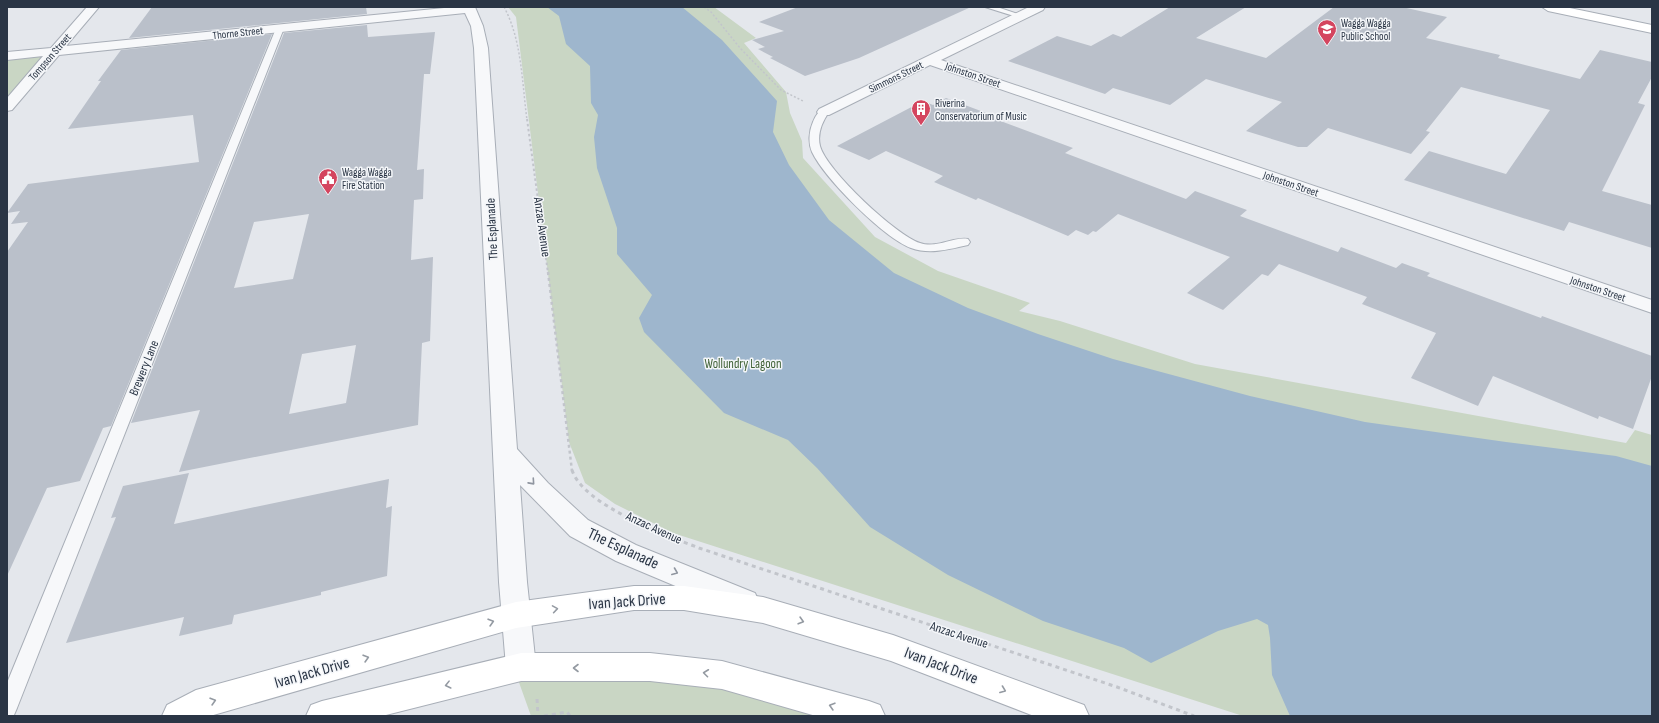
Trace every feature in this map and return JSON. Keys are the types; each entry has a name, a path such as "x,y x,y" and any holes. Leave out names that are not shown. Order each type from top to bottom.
{"street":[{"name":"Tompson Street","path":"7,107 94,7"},
{"name":"Simmons Street","path":"822,115 1039,7"},
{"path":"1548,7 1652,29"},
{"name":"Thorne Street","path":"7,56 469,8"},
{"name":"The Esplanade","path":"469,8 477,26 481,48 516,615 521,667"},
{"name":"Johnston Street","path":"930,61 1652,307"},
{"name":"The Esplanade","path":"506,453 539,490 579,528 626,553 763,610"},
{"name":"Ivan Jack Drive","path":"178,716 196,706 516,615 634,598 684,598 763,610 893,648 1073,716"},
{"path":"322,716 521,667 650,667 722,675 869,716"}],"lane":[{"path":"989,7 1020,16"},
{"name":"Brewery Lane","path":"7,708 280,28"},
{"path":"822,115 815,131 817,151 831,171 880,221 906,242 927,248 940,248 964,242"}],"path":[{"name":"Anzac Avenue","path":"504,7 512,20 517,47 544,239 567,439 574,476 583,489 597,500 657,531 699,548 1117,687 1194,716"},
{"path":"704,7 711,12 740,48 781,90 822,115"},
{"path":"544,716 567,712 570,716"}],"green space":[{"name":"Wollundry Lagoon","path":"508,7 714,7 756,38 744,43 786,92 790,113 802,141 803,158 875,237 938,271 1030,303 1019,311 1060,321 1195,364 1626,443 1635,430 1652,435 1652,716 1243,716 673,533 615,504 585,483 569,442 516,17"},
{"path":"55,51 7,107 7,56"},
{"path":"516,674 720,681 845,716 531,716"}],"water":[{"name":"Wollundry Lagoon","path":"547,7 682,7 722,40 777,101 773,132 789,165 829,220 894,273 968,308 1038,334 1113,359 1250,396 1365,422 1616,456 1652,466 1652,716 1290,716 1272,675 1268,625 1257,619 1218,631 1151,663 1124,648 1043,621 948,575 870,527 817,468 788,440 724,413 644,332 639,318 652,295 617,254 617,228 597,168 594,137 598,115 591,103 590,66 566,44 559,16"}],"building":[{"path":"152,7 366,7 367,14 129,38"},
{"path":"798,7 971,7 859,58 805,76 770,58 773,57 758,49 765,47 752,40 784,31 759,22"},
{"path":"1170,7 1246,7 1196,38 1266,58 1334,7 1402,7 1447,17 1426,38 1500,55 1498,58 1580,79 1600,50 1652,62 1652,77 1638,103 1645,105 1602,191 1652,205 1652,248 1569,222 1564,231 1404,180 1429,151 1506,174 1550,110 1461,87 1426,131 1430,132 1411,154 1328,128 1307,147 1298,147 1246,131 1282,102 1206,79 1170,105 1113,88 1105,94 1008,61 1057,36 1091,46 1113,34 1121,37"},
{"path":"367,25 368,37 435,32 430,74 424,74 417,170 424,169 423,199 414,200 411,260 433,257 430,341 422,343 418,425 179,472 200,410 131,423 284,33","holes":["309,214 293,279 234,288 254,222","356,345 346,403 289,414 302,354"]},
{"path":"272,34 111,426 103,428 80,481 47,488 7,576 7,252 28,222 11,224 20,211 7,213 28,184 199,162 193,115 68,129 101,81 98,81 121,50"},
{"path":"946,98 989,114 987,116 1073,148 1065,153 1186,199 1195,191 1247,210 1240,216 1338,252 1341,247 1396,268 1402,263 1430,273 1427,276 1541,318 1542,316 1652,356 1652,376 1633,429 1599,416 1598,419 1493,376 1478,406 1411,378 1436,333 1362,304 1367,297 1279,264 1268,276 1262,274 1223,310 1187,293 1230,257 1118,214 1096,232 1093,231 1088,235 1076,230 1068,236 978,198 976,200 934,182 943,176 886,151 869,160 837,146 923,101 933,105"},
{"path":"189,473 174,524 389,479 386,508 392,506 387,576 321,592 321,595 234,615 232,624 179,636 184,617 66,643 116,517 111,518 123,486"}],"place":[{"name":"Wagga Wagga Public School","path":"1327,46"},
{"name":"Riverina Conservatorium of Music","path":"921,126"},
{"name":"Wagga Wagga Fire Station","path":"328,195"}]}
